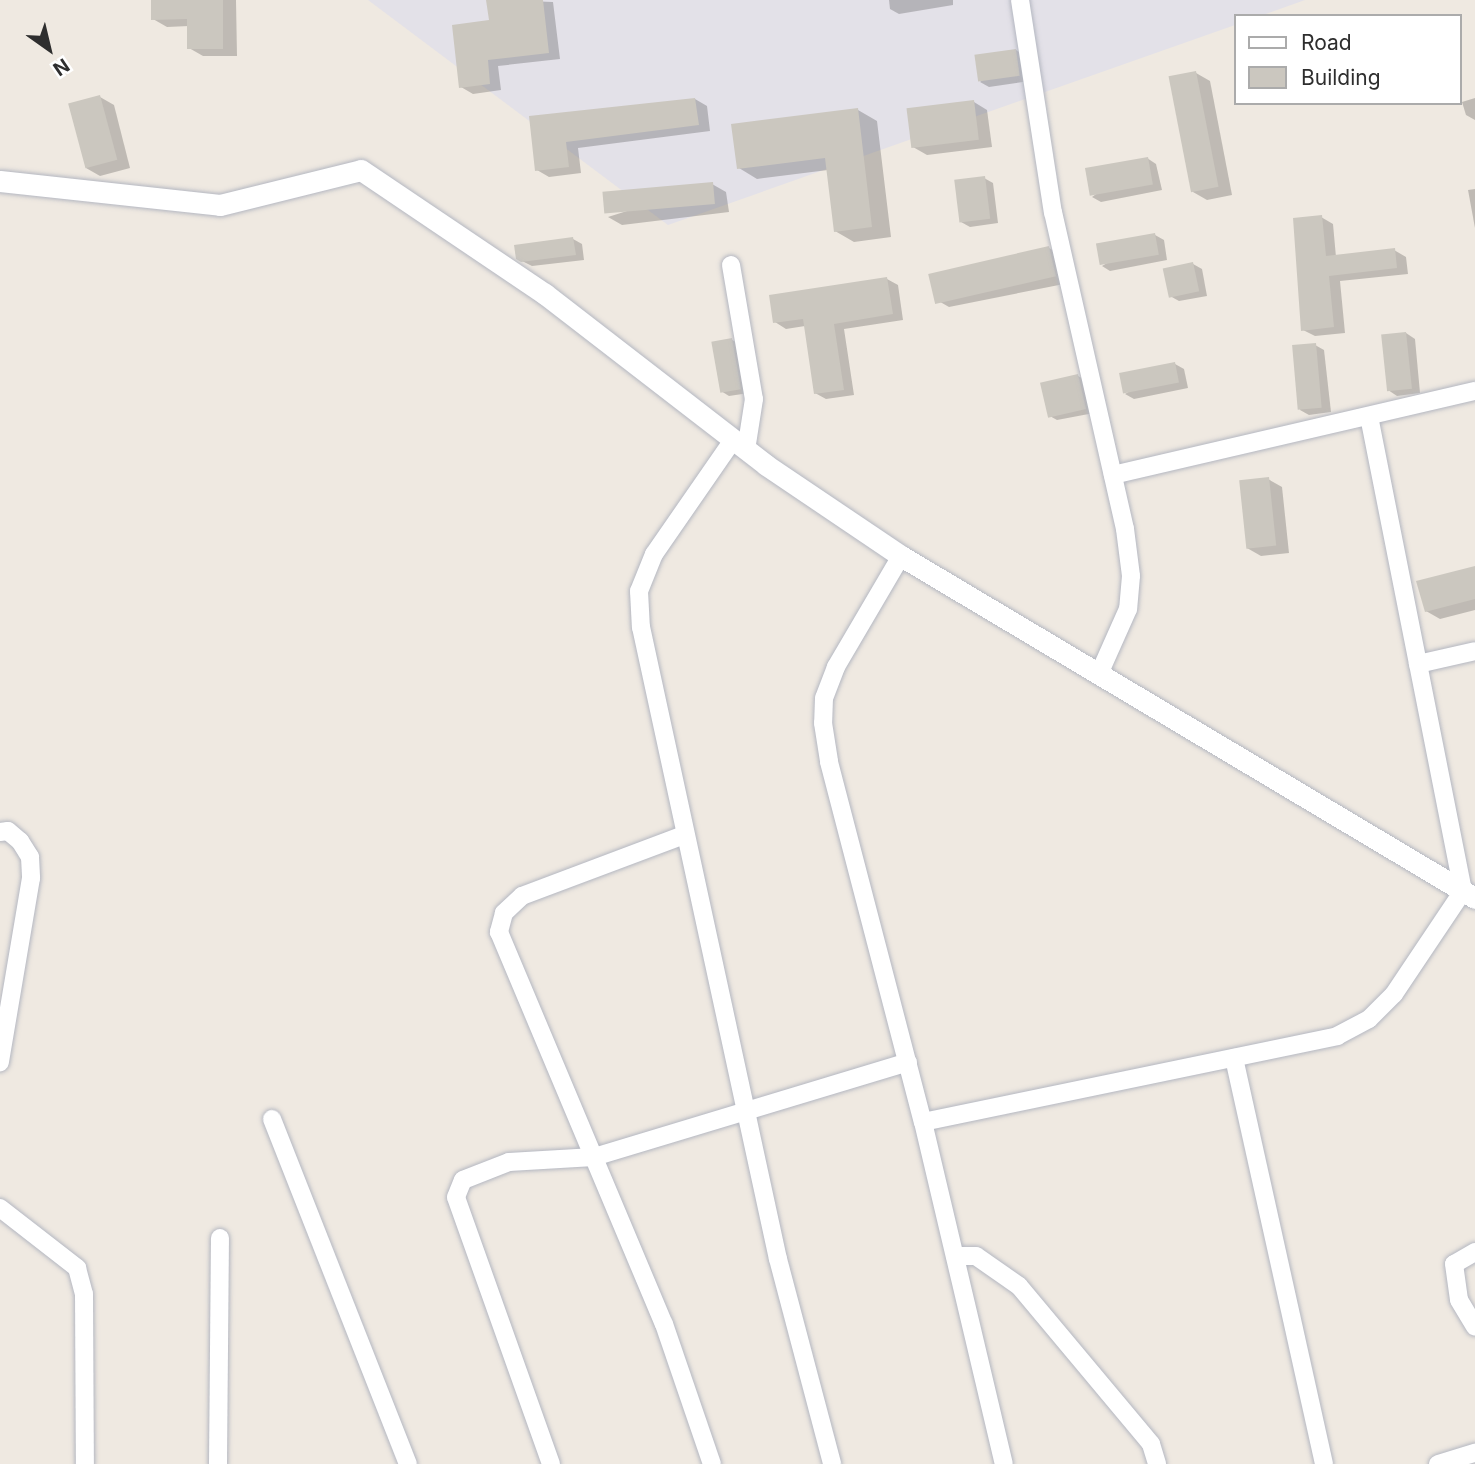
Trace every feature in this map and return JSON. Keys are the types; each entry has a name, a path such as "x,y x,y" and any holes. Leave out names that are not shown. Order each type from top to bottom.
{"street":[{"path":"1020,0 1053,212 1113,475 1131,576 1128,609 1099,674"},
{"path":"0,181 220,205 361,170 545,294 740,445 901,556 1469,894"},
{"path":"731,265 754,400 740,445 654,554 639,591 641,627 745,1112 832,1464"},
{"path":"1113,475 1475,391"},
{"path":"923,1122 1337,1036 1369,1018 1394,994 1469,894 1418,664 1369,416"},
{"path":"901,556 836,667 824,698 823,723 829,762 923,1122 1004,1464"},
{"path":"1418,664 1475,651"},
{"path":"0,832 8,831 20,841 30,857 31,878 0,1062"},
{"path":"684,835 522,895 504,913 499,932 664,1324 712,1464"},
{"path":"1234,1058 1324,1464"},
{"path":"551,1464 456,1197 463,1180 473,1173 509,1162 594,1157 908,1062"},
{"path":"272,1119 408,1464"},
{"path":"0,1208 78,1268 84,1294 85,1464"},
{"path":"218,1464 220,1238"},
{"path":"1475,1252 1454,1264 1459,1300 1475,1327"},
{"path":"955,1255 976,1256 1018,1286 1151,1444 1157,1464"},
{"path":"1449,1463 1475,1453"}],"shaded area":[{"path":"368,0 1305,0 1266,14 1234,14 1234,25 668,225"}],"building":[{"path":"151,0 223,0 223,49 187,49 187,19 151,20"},
{"path":"486,0 543,0 549,53 488,60 490,84 459,88 452,25 489,20"},
{"path":"1016,49 1020,76 978,82 974,55"},
{"path":"1196,71 1219,187 1191,192 1169,76"},
{"path":"100,95 117,160 85,168 68,104"},
{"path":"695,98 699,125 566,142 569,167 535,171 529,116"},
{"path":"974,100 979,140 911,148 907,108"},
{"path":"858,108 872,227 834,232 825,158 737,169 731,124"},
{"path":"1148,157 1153,185 1090,196 1085,168"},
{"path":"985,176 990,219 959,222 954,180"},
{"path":"713,182 715,204 604,214 602,192"},
{"path":"1322,215 1326,256 1395,248 1397,268 1329,276 1334,327 1301,331 1293,218"},
{"path":"1155,233 1159,255 1100,265 1096,243"},
{"path":"573,237 576,255 521,262 516,259 514,245"},
{"path":"1049,246 1056,276 935,304 928,274"},
{"path":"1193,262 1199,291 1169,298 1163,268"},
{"path":"887,277 893,314 834,324 844,390 814,394 803,319 773,323 769,295"},
{"path":"1406,332 1412,389 1387,391 1381,335"},
{"path":"732,338 741,389 720,393 711,342"},
{"path":"1316,343 1322,408 1298,410 1292,345"},
{"path":"1175,362 1179,383 1123,393 1119,373"},
{"path":"1078,374 1086,409 1048,418 1040,383"},
{"path":"1269,477 1276,546 1246,549 1239,480"},
{"path":"1475,566 1475,599 1425,612 1416,581"}]}
